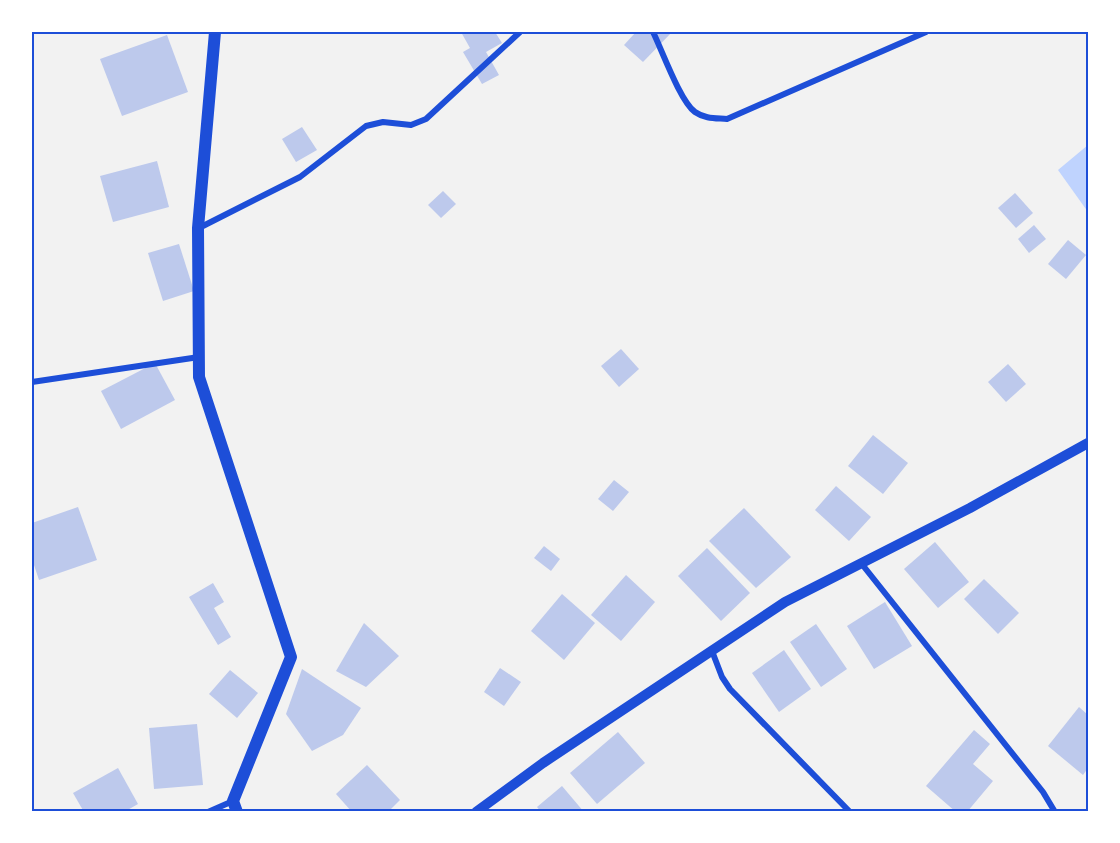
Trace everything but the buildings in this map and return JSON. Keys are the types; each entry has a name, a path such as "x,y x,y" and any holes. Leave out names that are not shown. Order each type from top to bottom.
{"main road":[{"path":"215,32 198,228 199,377 291,657 235,806"}],"street":[{"path":"198,228 300,177 366,126 383,122 411,124 426,119 520,32"},
{"path":"653,32 684,97 695,112 709,118 728,119 926,32"},
{"path":"32,382 199,357"},
{"path":"476,812 543,763 786,602 1089,443"},
{"path":"861,563 1043,792 1055,812"},
{"path":"712,651 722,677 730,689 850,812"},
{"path":"208,812 235,806"}],"water":[{"path":"1088,145 1088,212 1058,170"}]}
